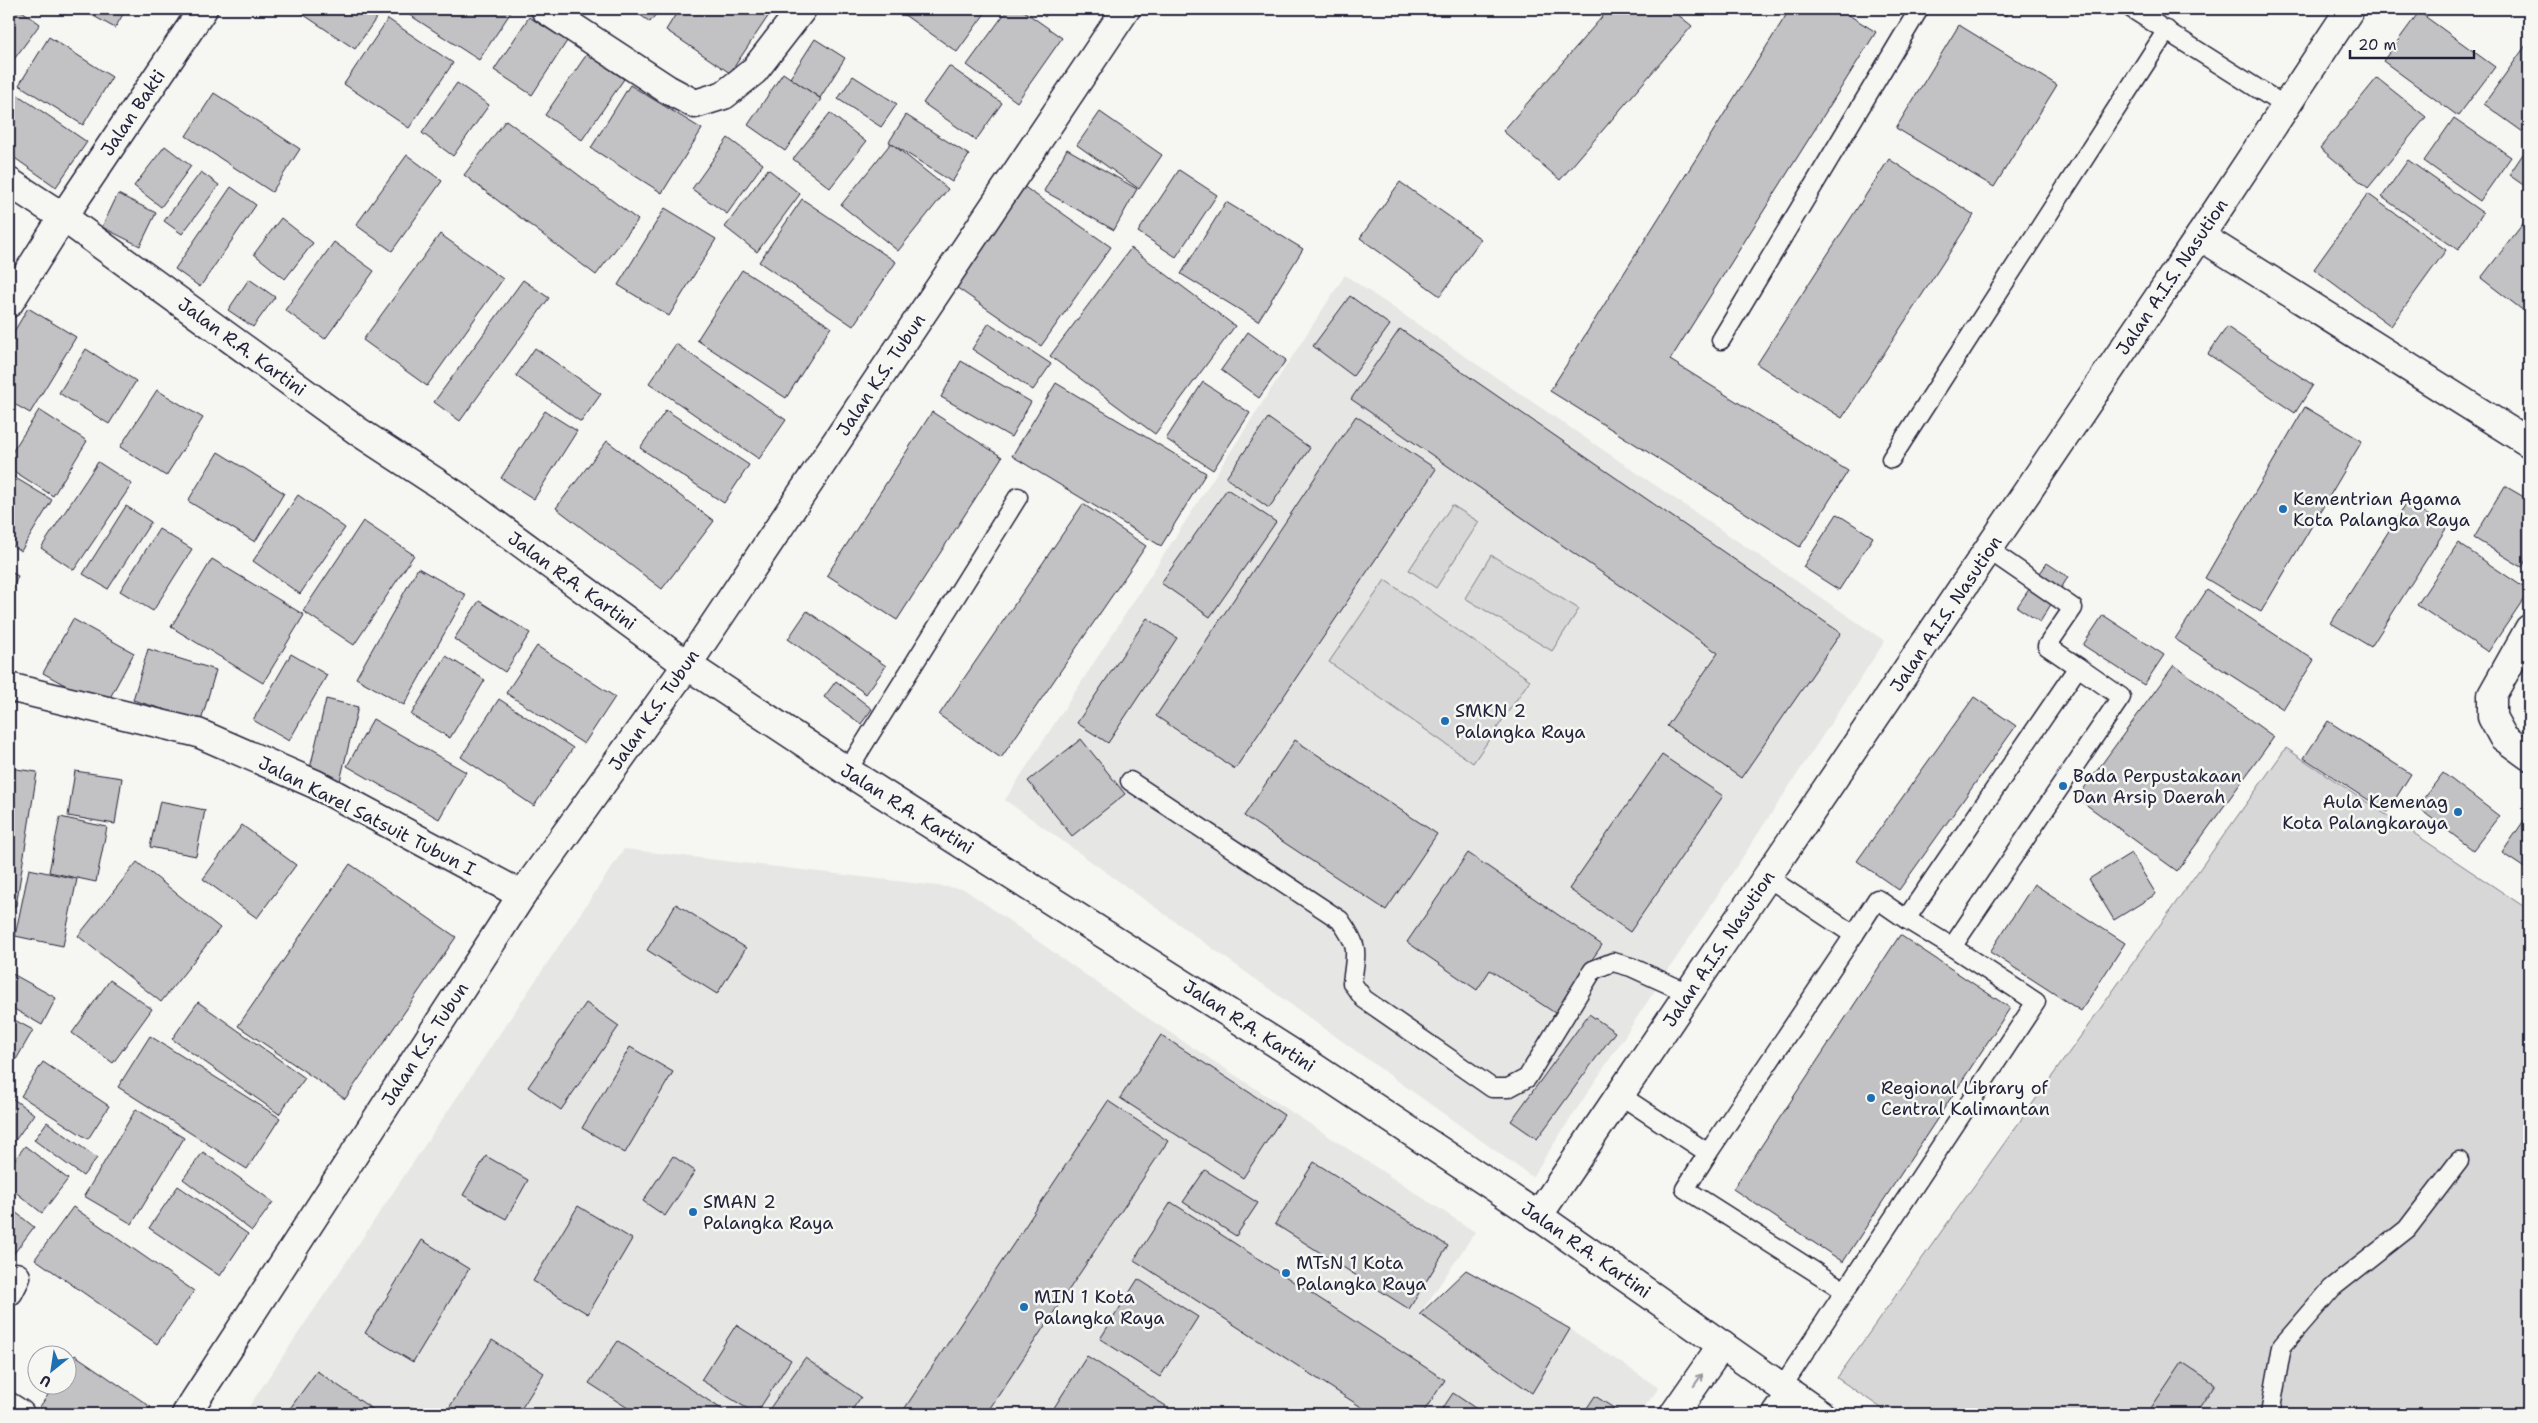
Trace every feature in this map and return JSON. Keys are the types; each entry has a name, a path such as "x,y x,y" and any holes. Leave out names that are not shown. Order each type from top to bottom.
{"street":[{"name":"Jalan Bakti","path":"9,303 62,217 203,9"},
{"path":"545,9 667,89 695,104 724,96 754,71 802,9"},
{"name":"Jalan K.S. Tubun","path":"186,1414 522,895 687,665 1126,9"},
{"name":"Jalan A.I.S. Nasution","path":"1538,1216 1989,550 2350,9"},
{"name":"Jalan R.A. Kartini","path":"9,182 62,217 359,432 456,496 687,665 847,771 1306,1062 1538,1216 1722,1345 1783,1398 1820,1414"},
{"path":"2200,236 2529,442"},
{"path":"2529,629 2492,695 2492,717 2503,737 2529,756"},
{"name":"Jalan Karel Satsuit Tubun I","path":"9,687 198,733 315,784 522,895"},
{"path":"1674,1414 1722,1345"},
{"path":"9,1407 20,1414"}],"lane":[{"path":"1721,340 1919,9"},
{"path":"2132,9 2285,106"},
{"path":"1891,459 2166,30"},
{"path":"847,771 1018,496"},
{"path":"1952,947 2121,697 2047,646 2073,608 1989,550"},
{"path":"1906,919 2078,667"},
{"path":"1130,781 1340,920 1354,940 1356,953 1352,983 1364,999 1492,1088 1508,1088 1527,1078 1593,970 1613,962 1631,966 1688,994"},
{"path":"1767,877 1854,935"},
{"path":"1783,1398 1845,1290 2036,1002 1877,899 1685,1189 1845,1290"},
{"path":"1620,1095 1708,1153"},
{"path":"2270,1414 2282,1346 2332,1288 2407,1229 2460,1161"}],"shaded area":[{"name":"SMKN 2 Palangka Raya","path":"1345,275 1885,641 1532,1177 1005,800"},
{"path":"1452,505 1479,522 1436,588 1409,570"},
{"path":"1491,555 1579,609 1552,651 1465,598"},
{"path":"1385,580 1530,680 1473,763 1329,662"},
{"path":"2286,748 2529,910 2529,1414 1890,1414 1837,1378"},
{"name":"SMAN 2 Palangka Raya","path":"624,849 964,889 1137,1011 1475,1232 1420,1314 1532,1393 1570,1329 1659,1388 1639,1414 244,1414"}],"building":[{"path":"9,9 19,9 40,24 9,66"},
{"path":"81,9 126,9 115,28"},
{"path":"295,9 365,9 377,17 355,49"},
{"path":"411,9 513,9 479,60 408,14"},
{"path":"632,9 660,9 650,22"},
{"path":"679,9 773,9 730,73 666,30"},
{"path":"896,9 988,9 957,52"},
{"path":"1008,9 1021,9 1062,38 1017,102 967,65"},
{"path":"1034,9 1051,9 1045,17"},
{"path":"1609,9 1671,9 1692,26 1560,180 1503,131"},
{"path":"1790,9 1839,9 1876,32 1670,360 1848,471 1800,547 1550,391"},
{"path":"1892,9 1905,9 1901,14"},
{"path":"1994,9 2010,9 2006,16"},
{"path":"2419,12 2495,67 2458,116 2383,61"},
{"path":"529,17 567,41 532,95 494,70"},
{"path":"388,19 453,63 409,128 344,84"},
{"path":"1959,25 2057,85 1994,187 1896,128"},
{"path":"49,37 112,77 83,125 19,85"},
{"path":"815,39 845,58 820,98 790,78"},
{"path":"2529,41 2529,124 2523,132 2484,104"},
{"path":"587,54 624,79 582,140 545,115"},
{"path":"949,66 1002,103 976,140 923,103"},
{"path":"783,73 821,99 785,151 748,125"},
{"path":"853,76 897,104 881,127 838,99"},
{"path":"2377,78 2426,117 2368,188 2320,148"},
{"path":"457,83 489,105 453,156 422,133"},
{"path":"630,85 702,129 662,193 591,148"},
{"path":"15,93 87,142 56,187 9,154 9,101"},
{"path":"214,93 300,149 272,192 186,136"},
{"path":"1100,112 1162,155 1139,189 1077,145"},
{"path":"830,113 866,142 830,188 793,159"},
{"path":"906,115 969,155 952,182 889,142"},
{"path":"2454,118 2511,157 2480,201 2424,161"},
{"path":"506,120 638,220 596,275 464,175"},
{"path":"728,138 763,164 727,214 692,189"},
{"path":"891,143 948,189 898,251 841,205"},
{"path":"2529,145 2529,189 2509,175"},
{"path":"165,146 191,166 161,207 134,186"},
{"path":"1067,149 1137,189 1114,230 1044,191"},
{"path":"407,155 442,181 392,251 356,225"},
{"path":"1889,159 1974,215 1842,418 1757,364"},
{"path":"2408,160 2483,213 2458,250 2382,197"},
{"path":"768,169 800,194 757,252 725,227"},
{"path":"1179,170 1217,195 1176,257 1138,232"},
{"path":"201,172 219,185 182,234 164,221"},
{"path":"1400,182 1481,239 1440,296 1360,238"},
{"path":"1023,186 1111,247 1041,346 953,285"},
{"path":"231,187 256,205 200,287 175,269"},
{"path":"118,194 156,213 140,246 102,227"},
{"path":"2368,194 2446,250 2391,326 2314,269"},
{"path":"802,199 896,262 853,326 759,262"},
{"path":"1226,202 1303,249 1258,321 1181,274"},
{"path":"665,208 716,239 669,316 618,285"},
{"path":"2529,216 2529,315 2481,278"},
{"path":"281,218 313,243 285,279 254,254"},
{"path":"440,234 503,279 427,386 363,340"},
{"path":"334,242 374,271 325,339 285,310"},
{"path":"1131,248 1235,326 1155,434 1050,356"},
{"path":"742,270 831,327 786,398 697,340"},
{"path":"249,279 275,297 253,327 228,310"},
{"path":"523,280 549,298 460,421 434,402"},
{"path":"1350,296 1390,325 1353,376 1313,346"},
{"path":"28,308 76,337 30,413 9,401 9,340"},
{"path":"989,323 1051,364 1033,390 972,349"},
{"path":"2227,327 2313,385 2295,413 2208,354"},
{"path":"1400,329 1841,633 1741,778 1667,726 1718,653 1351,399"},
{"path":"1248,332 1286,360 1259,398 1221,370"},
{"path":"676,344 786,420 759,459 649,383"},
{"path":"535,348 601,394 581,422 516,376"},
{"path":"86,349 136,381 109,424 59,393"},
{"path":"961,361 1031,402 1011,437 941,397"},
{"path":"1203,382 1250,413 1213,470 1166,439"},
{"path":"1056,383 1206,473 1161,546 1012,456"},
{"path":"157,390 203,418 166,476 120,447"},
{"name":"Kementrian Agama Kota Palangka Raya","path":"2305,407 2362,441 2261,612 2205,578"},
{"path":"39,410 87,441 53,496 9,468 9,457"},
{"path":"666,410 749,465 724,503 640,448"},
{"path":"545,411 577,431 534,499 501,478"},
{"path":"932,412 1002,457 897,620 827,575"},
{"path":"1356,416 1436,469 1235,769 1156,716"},
{"path":"1268,418 1310,448 1269,508 1226,478"},
{"path":"9,421 13,423 9,432"},
{"path":"607,441 714,521 662,589 556,508"},
{"path":"218,452 284,493 255,542 188,501"},
{"path":"98,462 132,484 74,570 41,548"},
{"path":"9,474 52,500 21,551 9,544"},
{"path":"2505,486 2529,500 2529,555 2522,567 2474,538"},
{"path":"1227,489 1276,522 1210,617 1161,583"},
{"path":"298,495 345,528 300,594 253,561"},
{"path":"2407,502 2447,527 2371,647 2331,623"},
{"path":"1083,504 1146,546 1001,758 939,715"},
{"path":"126,506 151,522 108,589 83,574"},
{"path":"1837,514 1873,537 1839,590 1803,567"},
{"path":"363,521 414,555 354,645 303,611"},
{"path":"159,529 192,549 153,611 120,591"},
{"path":"2458,543 2529,591 2488,652 2417,605"},
{"path":"212,559 304,615 263,683 171,627"},
{"path":"2047,563 2068,577 2040,622 2017,607"},
{"path":"418,568 466,595 404,705 356,678"},
{"path":"9,571 18,576 9,597"},
{"path":"2207,590 2314,660 2283,709 2175,639"},
{"path":"479,601 530,633 505,672 454,639"},
{"path":"807,611 886,666 866,694 788,639"},
{"path":"2103,615 2164,655 2144,685 2083,645"},
{"path":"1147,618 1177,638 1108,743 1077,723"},
{"path":"73,619 134,653 105,707 43,673"},
{"path":"537,646 615,697 584,744 506,693"},
{"path":"148,649 216,670 201,721 133,700"},
{"path":"291,654 327,675 289,741 253,720"},
{"path":"446,656 485,680 450,738 411,715"},
{"path":"2174,665 2274,737 2177,871 2077,798"},
{"path":"836,681 872,709 861,724 824,697"},
{"path":"1974,697 2016,726 1899,890 1857,861"},
{"path":"326,699 358,707 340,781 309,773"},
{"path":"499,699 573,748 534,806 461,757"},
{"path":"373,719 466,772 439,819 347,766"},
{"path":"2328,721 2411,774 2387,812 2304,758"},
{"path":"1081,739 1125,794 1072,836 1028,781"},
{"path":"1295,740 1437,834 1386,910 1244,816"},
{"path":"1662,755 1723,796 1630,932 1569,889"},
{"path":"9,768 37,772 16,906 9,905"},
{"path":"75,771 122,778 115,824 68,816"},
{"name":"Aula Kemenag Kota Palangkaraya","path":"2443,773 2499,816 2473,850 2417,807"},
{"path":"160,801 205,810 196,856 150,847"},
{"path":"2529,813 2529,871 2502,853"},
{"path":"60,817 107,827 96,882 49,872"},
{"path":"242,825 296,865 257,918 203,879"},
{"path":"1468,853 1602,945 1555,1013 1490,970 1477,990 1407,942"},
{"path":"2131,853 2156,894 2114,920 2089,879"},
{"path":"137,862 220,928 161,1002 78,936"},
{"path":"350,864 456,937 345,1099 238,1026"},
{"path":"29,869 77,879 63,946 15,936"},
{"path":"2034,884 2125,943 2081,1011 1990,952"},
{"path":"676,904 746,948 717,994 647,950"},
{"name":"Regional Library of Central Kalimantan","path":"1900,935 2010,1008 1843,1262 1733,1189"},
{"path":"9,972 56,998 42,1025 9,1006"},
{"path":"110,980 152,1009 113,1063 72,1033"},
{"path":"198,1002 305,1078 279,1114 172,1039"},
{"path":"586,1003 619,1026 561,1110 528,1087"},
{"path":"1589,1014 1615,1032 1537,1139 1511,1121"},
{"path":"9,1017 33,1030 9,1072"},
{"path":"1161,1035 1284,1115 1243,1178 1120,1098"},
{"path":"150,1036 280,1118 247,1169 118,1087"},
{"path":"630,1047 673,1072 625,1153 582,1128"},
{"path":"43,1062 109,1106 88,1139 21,1096"},
{"path":"9,1096 34,1114 9,1149"},
{"path":"1108,1101 1168,1141 986,1414 901,1414"},
{"path":"136,1109 184,1138 132,1224 84,1196"},
{"path":"47,1122 97,1158 83,1176 34,1140"},
{"path":"25,1146 68,1179 42,1213 9,1187 9,1167"},
{"path":"203,1152 273,1202 252,1231 183,1179"},
{"path":"486,1156 528,1180 506,1219 463,1195"},
{"path":"673,1156 695,1171 665,1216 643,1201"},
{"path":"1314,1162 1448,1246 1409,1309 1275,1224"},
{"path":"1205,1170 1258,1203 1236,1236 1183,1202"},
{"path":"178,1186 248,1234 220,1276 149,1228"},
{"path":"1171,1202 1445,1380 1422,1414 1372,1414 1134,1260"},
{"path":"578,1206 632,1239 588,1314 533,1281"},
{"path":"9,1207 34,1227 9,1260"},
{"path":"73,1207 194,1291 157,1344 35,1259"},
{"path":"422,1240 469,1269 413,1362 365,1333"},
{"path":"1466,1270 1570,1329 1532,1393 1420,1314"},
{"path":"1138,1279 1198,1317 1160,1377 1100,1339"},
{"path":"736,1325 791,1360 756,1414 701,1380"},
{"path":"492,1340 544,1373 518,1414 459,1414 449,1408"},
{"path":"618,1341 729,1414 637,1414 589,1383"},
{"path":"1087,1356 1166,1406 1162,1414 1050,1414"},
{"path":"78,1357 151,1407 146,1414 42,1414 37,1411 47,1396 78,1396"},
{"path":"805,1358 861,1397 849,1414 766,1414"},
{"path":"2182,1362 2215,1384 2195,1414 2147,1414"},
{"path":"317,1371 378,1413 286,1414"},
{"path":"1453,1393 1484,1414 1439,1414"},
{"path":"1595,1396 1623,1414 1583,1414"},
{"path":"411,1407 424,1414 407,1414"}],"place":[{"name":"Kementrian Agama Kota Palangka Raya","path":"2283,509"},
{"name":"SMKN 2 Palangka Raya","path":"1445,721"},
{"name":"Bada Perpustakaan Dan Arsip Daerah","path":"2063,786"},
{"name":"Aula Kemenag Kota Palangkaraya","path":"2458,812"},
{"name":"Regional Library of Central Kalimantan","path":"1871,1098"},
{"name":"SMAN 2 Palangka Raya","path":"693,1212"},
{"name":"MTsN 1 Kota Palangka Raya","path":"1286,1273"},
{"name":"MIN 1 Kota Palangka Raya","path":"1024,1307"}]}
